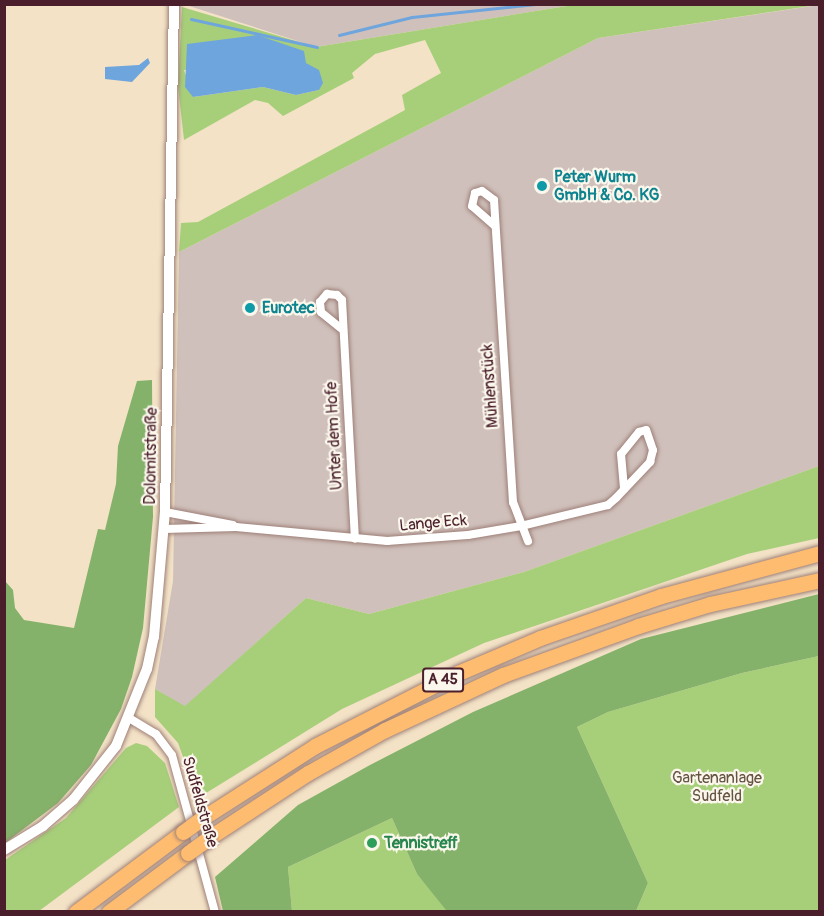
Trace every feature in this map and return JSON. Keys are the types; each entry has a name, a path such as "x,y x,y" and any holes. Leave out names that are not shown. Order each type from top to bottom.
{"highway":[{"name":"A 45","path":"76,912 201,819 344,730 468,669 540,638 661,596 819,553"},
{"name":"A 45","path":"109,912 207,838 308,773 385,730 503,675 638,626 710,604 819,580"}],"street":[{"name":"Dolomitstraße","path":"4,850 43,826 73,800 116,746 129,718 154,637 165,512 174,4"},
{"name":"Mühlenstück","path":"495,226 513,502 528,541"},
{"name":"Unter dem Hofe","path":"343,330 355,539"},
{"name":"Lange Eck","path":"164,529 236,527 355,539 421,541 521,526 608,505 624,489 650,462 653,450 646,430 639,432 621,454 624,489"},
{"name":"Lange Eck","path":"165,512 218,520 236,527"},
{"name":"Sudfeldstraße","path":"129,718 156,734 172,755 215,912"}],"shaded area":[{"path":"183,4 573,5 316,47"},
{"path":"819,5 819,466 524,572 369,614 306,598 185,707 155,689 173,581 179,252 598,38"}],"green space":[{"path":"573,5 817,5 598,38 179,252 181,223 198,222 405,110 402,95 441,73 425,40 375,54 352,73 354,78 283,116 268,103 255,100 184,140 178,86 182,7 316,47","holes":["306,63 319,90 296,95 263,87 193,97 184,70"]},
{"path":"152,380 153,517 143,628 132,677 121,709 91,765 58,803 5,843 5,581 13,590 15,608 24,620 74,628 98,529 105,530 116,484 118,446 137,381"},
{"path":"819,466 819,538 747,554 484,643 342,709 198,798 178,743 155,717 155,689 185,706 306,598 369,614 524,572"},
{"path":"819,594 819,656 742,673 608,712 577,727 648,883 636,911 446,910 417,874 392,818 288,867 292,911 223,911 215,877 298,805 370,765 473,712 641,639"},
{"name":"Gartenanlage Sudfeld","path":"819,656 819,911 636,911 648,883 577,727 608,712 742,673"},
{"path":"136,743 147,746 165,763 179,807 39,911 5,911 5,860 66,818 126,748"},
{"name":"Tennistreff","path":"392,818 417,874 449,911 292,911 288,867"}],"water":[{"path":"257,35 304,51 306,63 319,70 323,83 319,90 296,95 263,87 193,97 185,87 187,44"},
{"path":"148,58 150,63 132,82 105,79 105,67 139,65"}],"waterway":[{"path":"339,35 412,17 535,4"},
{"path":"191,19 317,47"}],"place":[{"name":"Peter Wurm GmbH & Co. KG","path":"542,186"},
{"name":"Eurotec","path":"250,308"},
{"name":"Tennistreff","path":"372,843"}]}
